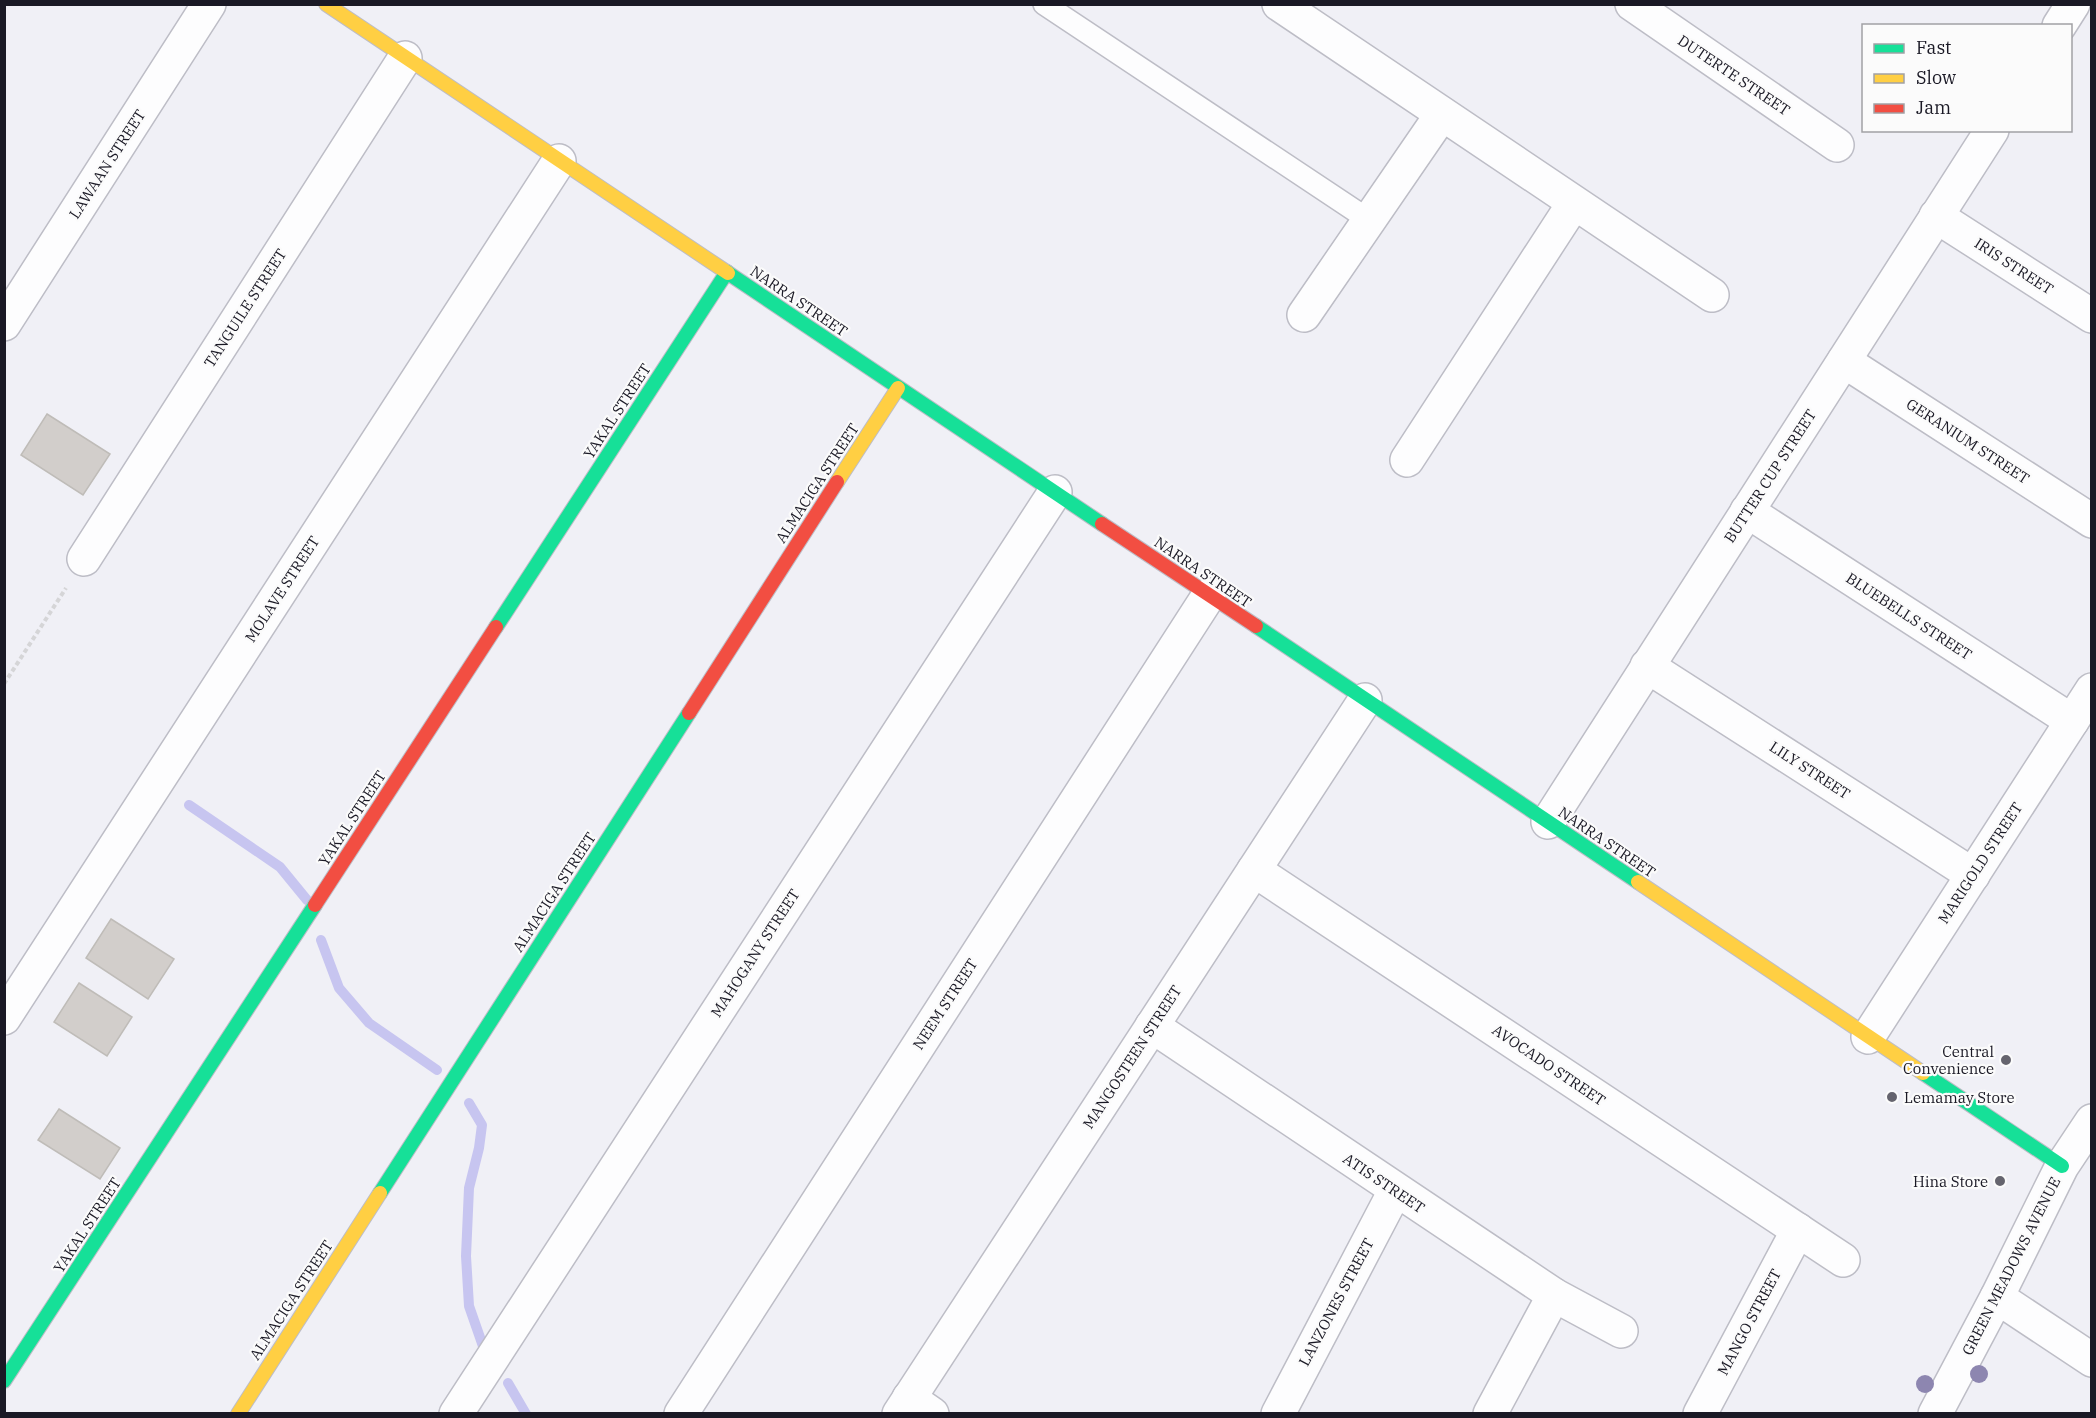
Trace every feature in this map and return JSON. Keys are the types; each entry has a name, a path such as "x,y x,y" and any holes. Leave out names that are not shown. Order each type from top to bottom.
{"street":[{"name":"LAWAAN STREET","path":"4,324 209,4"},
{"name":"NARRA STREET","path":"326,4 2062,1166"},
{"path":"1279,4 1712,295"},
{"name":"DUTERTE STREET","path":"1632,4 1837,145"},
{"path":"2060,24 2073,4"},
{"name":"TANGUILE STREET","path":"84,559 405,57"},
{"path":"1304,315 1442,114"},
{"name":"BUTTER CUP STREET","path":"1548,822 1991,132"},
{"name":"MOLAVE STREET","path":"4,1018 559,161"},
{"path":"1407,460 1574,203"},
{"name":"IRIS STREET","path":"1936,216 2091,316"},
{"name":"YAKAL STREET","path":"4,1381 727,272"},
{"name":"GERANIUM STREET","path":"1844,361 2091,520"},
{"name":"ALMACIGA STREET","path":"238,1413 898,388"},
{"name":"MAHOGANY STREET","path":"456,1413 1055,492"},
{"name":"BLUEBELLS STREET","path":"1747,511 2072,721"},
{"name":"NEEM STREET","path":"681,1413 1209,595"},
{"name":"LILY STREET","path":"1647,666 1973,875"},
{"name":"MARIGOLD STREET","path":"1869,1037 2091,690"},
{"name":"MANGOSTEEN STREET","path":"913,1408 1152,1026 1365,700"},
{"name":"AVOCADO STREET","path":"1254,870 1843,1260"},
{"name":"ATIS STREET","path":"1152,1026 1395,1191 1554,1295 1622,1331"},
{"name":"GREEN MEADOWS AVENUE","path":"1935,1413 1997,1298 2062,1166 2091,1120"},
{"name":"LANZONES STREET","path":"1278,1413 1395,1191"},
{"name":"MANGO STREET","path":"1700,1413 1798,1230"},
{"path":"1490,1413 1554,1295"},
{"path":"1997,1298 2091,1360"}],"lane":[{"path":"1044,4 1369,220"}],"path":[{"path":"4,684 84,559"}],"building":[{"path":"47,414 110,454 83,495 21,455"},
{"path":"111,919 174,959 148,999 86,958"},
{"path":"79,983 132,1017 107,1056 54,1022"},
{"path":"59,1109 120,1148 100,1179 38,1140"}],"waterway":[{"path":"189,805 280,867 307,900"},
{"path":"321,940 339,988 369,1023 437,1070"},
{"path":"469,1103 482,1125 469,1188 466,1256 469,1306 484,1349"},
{"path":"508,1383 526,1414"}],"traffic: fast":[{"path":"496,627 727,272"},
{"path":"728,273 1102,524"},
{"path":"1256,626 1638,882"},
{"path":"380,1193 689,713"},
{"path":"4,1381 315,905"},
{"path":"1923,1073 2062,1166"}],"traffic: slow":[{"path":"326,4 728,273"},
{"path":"837,482 898,388"},
{"path":"1638,882 1923,1073"},
{"path":"238,1414 380,1193"}],"traffic: jam":[{"path":"689,713 837,482"},
{"path":"1102,524 1256,626"},
{"path":"315,905 496,627"}],"place":[{"name":"Central Convenience","path":"2006,1060"},
{"name":"Lemamay Store","path":"1892,1097"},
{"name":"Hina Store","path":"2000,1181"}]}
